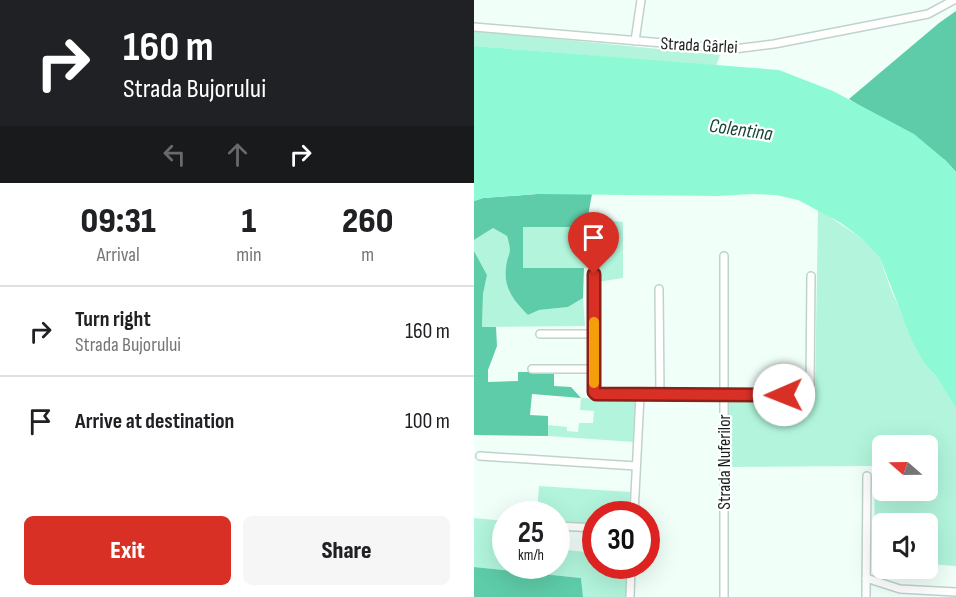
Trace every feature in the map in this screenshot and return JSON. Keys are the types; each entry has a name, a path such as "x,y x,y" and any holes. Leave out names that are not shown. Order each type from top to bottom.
{"street":[{"path":"635,41 641,0"},
{"name":"Strada Gârlei","path":"474,27 723,49 774,44 928,14 954,0"},
{"name":"Strada Nuferilor","path":"724,256 724,597"},
{"path":"594,274 594,392 596,394 640,396 804,395 809,390 810,384 811,276"},
{"path":"659,289 660,395"},
{"path":"540,334 594,333"},
{"path":"532,369 594,369"},
{"path":"635,501 640,396"},
{"path":"480,456 636,466"},
{"path":"867,476 867,597"},
{"path":"866,578 900,593 950,594"},
{"path":"630,597 631,579"}],"shaded area":[{"path":"956,11 956,172 945,160 849,99"},
{"path":"474,31 720,55 716,66 474,46"},
{"path":"537,194 592,194 586,227 523,227 523,268 584,268 583,298 568,307 539,310 528,315 515,300 506,282 510,251 507,236 493,228 474,240 474,201 483,198"},
{"path":"818,209 861,238 880,258 891,290 926,366 936,376 956,407 956,566 938,565 938,513 875,513 874,501 938,501 938,435 872,435 872,466 729,467 729,402 804,401 815,394"},
{"path":"588,218 623,222 623,278 598,282 598,268 523,268 523,227 586,227"},
{"path":"493,228 507,236 510,250 506,271 507,285 523,310 528,315 539,310 568,307 583,298 585,326 482,327 483,294 487,275 474,251 474,240"},
{"path":"474,251 487,275 483,294 482,327 496,327 497,346 488,370 488,382 518,381 518,372 554,372 554,386 571,387 581,398 532,394 530,415 548,416 548,436 474,435"},
{"path":"581,398 636,400 634,442 548,436 548,425 567,427 567,431 578,432 579,423 593,423 594,411 580,410"},
{"path":"539,486 630,492 630,501 582,501 582,525 570,524 570,501 538,501"},
{"path":"474,518 492,520 492,569 474,567"},
{"path":"570,550 582,552 582,579 628,579 627,597 583,597 581,578 570,577"},
{"path":"474,567 492,569 492,579 581,578 583,597 474,597"}],"water":[{"name":"Colentina","path":"474,46 779,70 833,91 914,134 956,172 956,408 936,376 926,366 912,341 880,258 861,238 841,223 798,200 776,195 753,194 718,196 537,194 483,198 474,201"}],"slow traffic":[{"path":"594,322 594,383"}],"route":[{"path":"594,274 594,392 596,394 784,395"}]}
